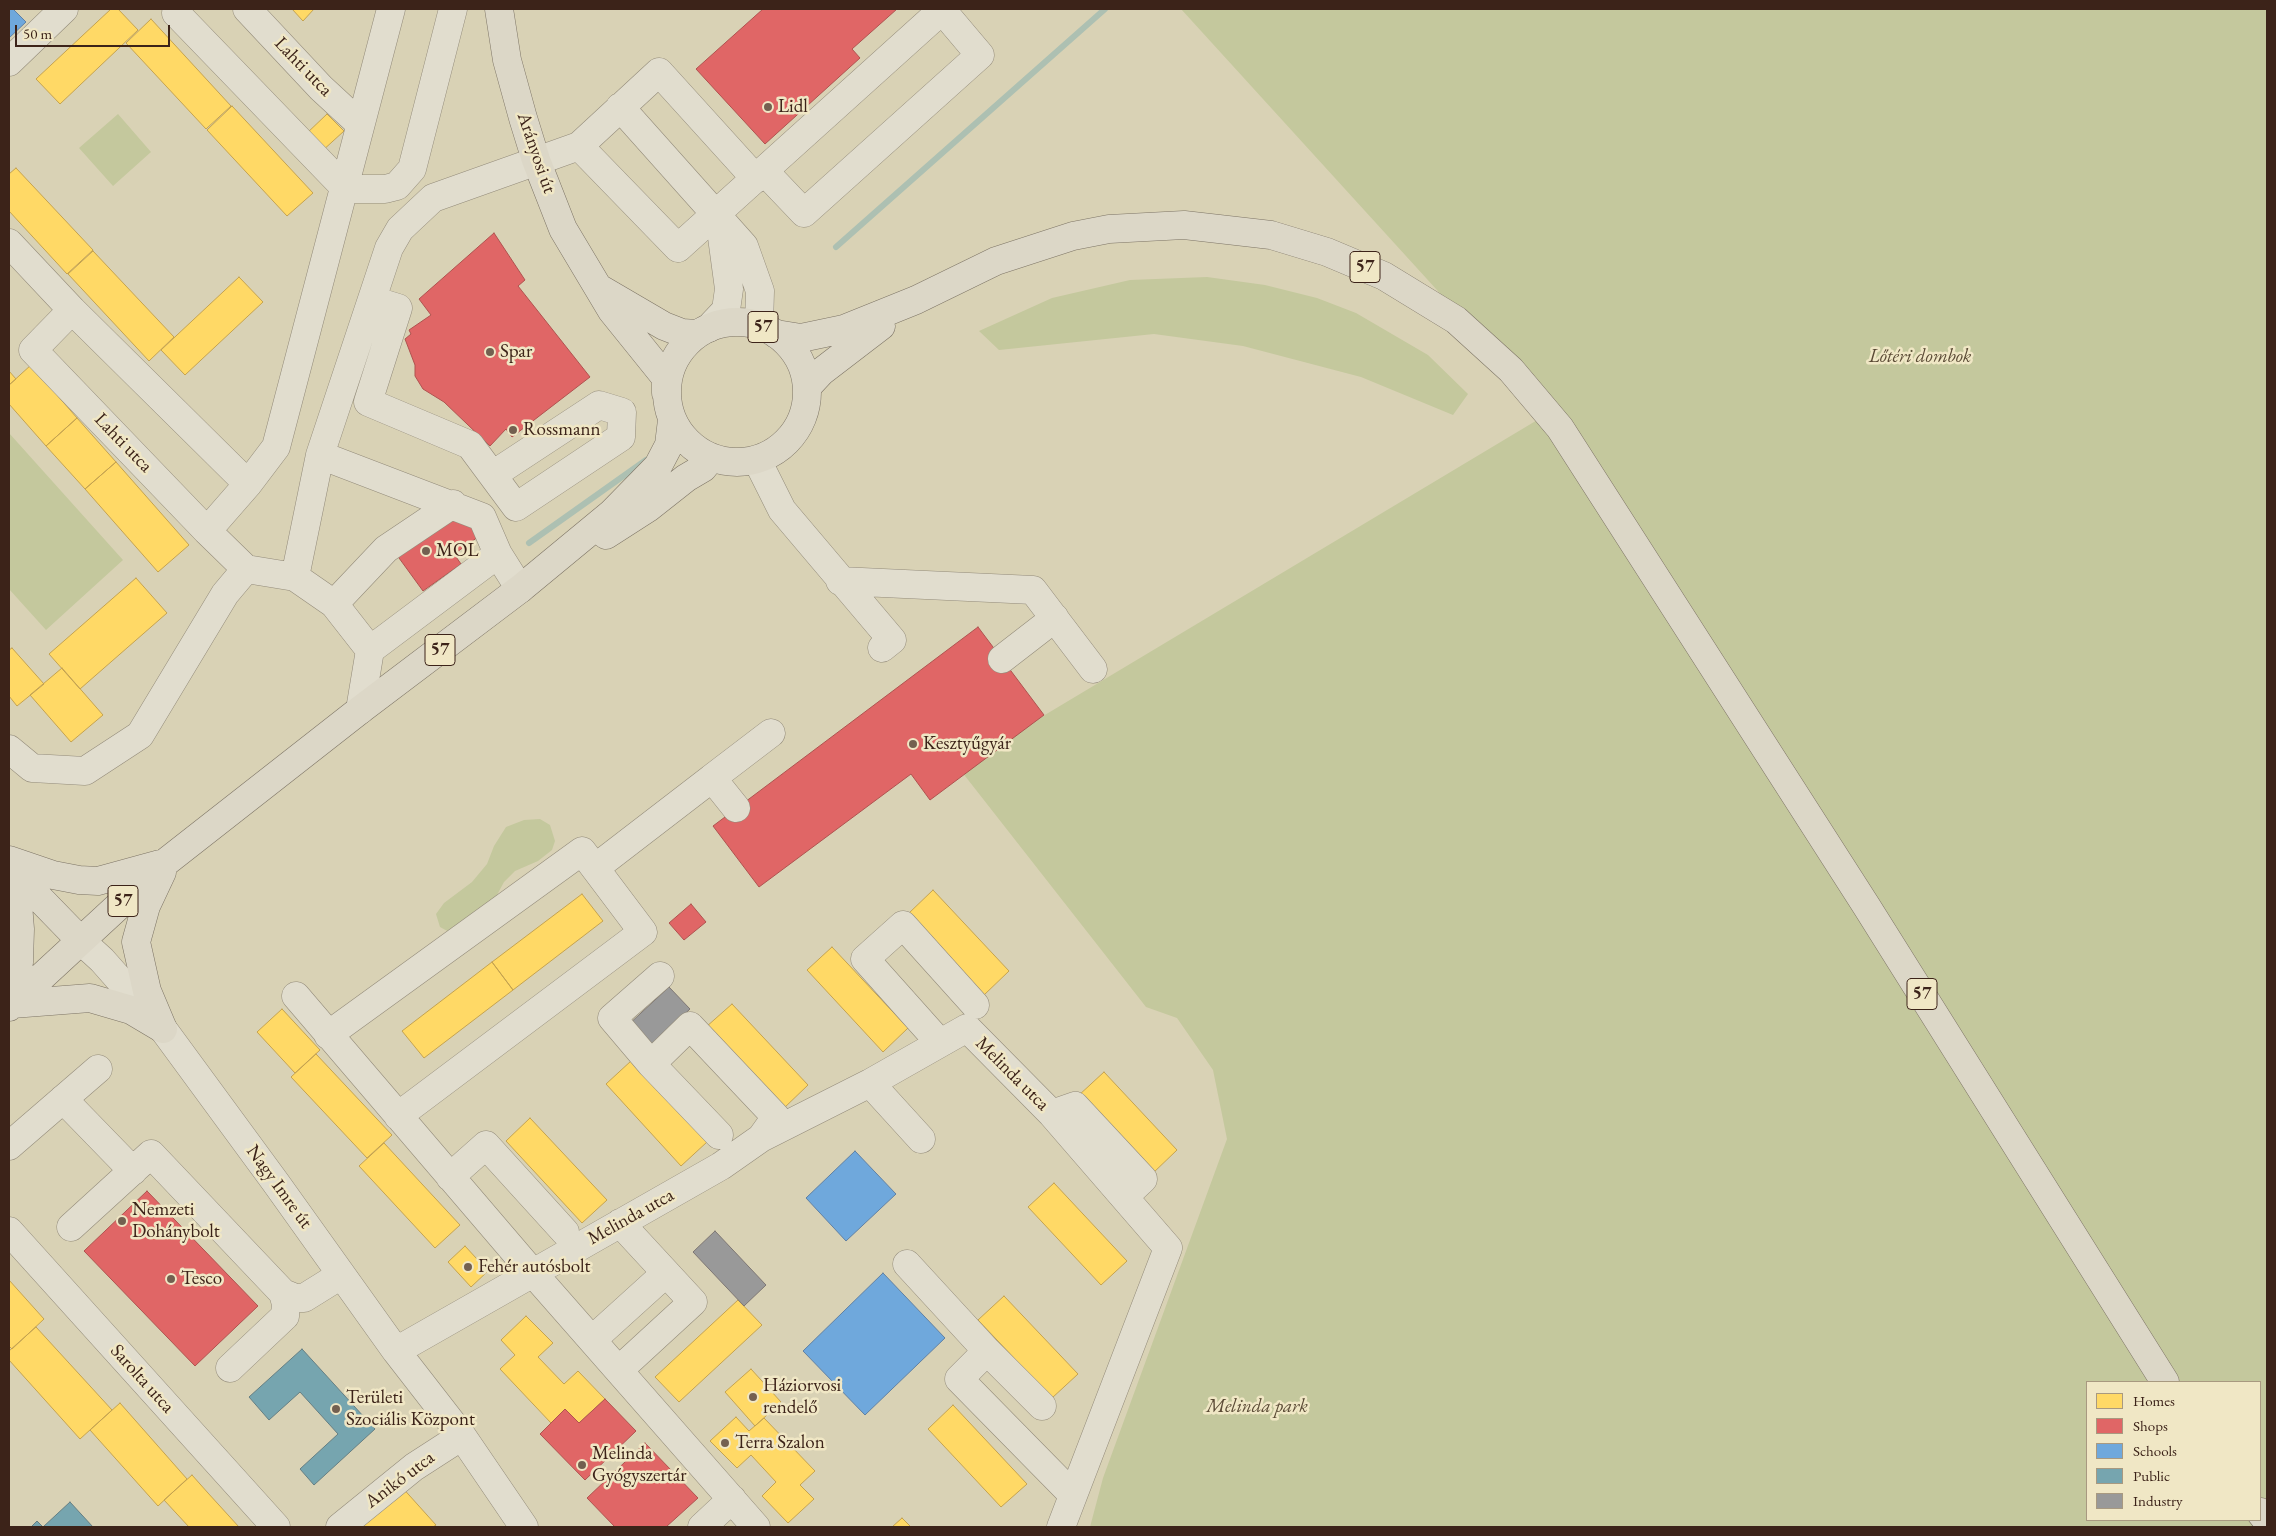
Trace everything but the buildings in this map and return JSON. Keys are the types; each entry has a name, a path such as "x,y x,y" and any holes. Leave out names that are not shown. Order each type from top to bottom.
{"main road":[{"name":"Arányosi út","path":"499,9 507,60 536,160 563,229 612,311 666,378 666,393"},
{"name":"57","path":"10,1005 166,862 360,710 520,589 612,513 658,466 669,445 672,420 666,393 671,366 682,348 703,331 726,323 742,322 801,338 824,335 869,320 916,300 996,261 1073,236 1109,229 1184,225 1272,235 1327,252 1384,276 1456,320 1511,370 1560,428 1868,907 2164,1381"},
{"path":"598,288 664,326 682,333 703,331"},
{"name":"57","path":"807,387 849,348 916,300"},
{"name":"57","path":"672,420 688,443 711,458 742,463 757,460 785,444 795,432 807,403 807,387 798,357 788,344 767,330"},
{"name":"57","path":"520,589 648,508 686,478 703,468 711,458"},
{"path":"9,860 53,875 79,880 98,881 166,862"},
{"path":"163,1029 147,991 136,942 146,906 166,862"},
{"name":"Nagy Imre út","path":"9,866 80,940"},
{"path":"9,880 18,904 20,929 19,962 10,1005 90,998 131,1010 163,1029"}],"street":[{"path":"9,62 64,9"},
{"name":"Lahti utca","path":"248,9 322,88 360,124"},
{"path":"370,650 334,604 295,577 246,569 207,531 248,484 276,447 346,189 360,124 392,9"},
{"path":"170,10 346,189 385,189 397,186 412,169 453,9"},
{"path":"295,577 320,454 389,248 400,229 433,198 579,146 659,72 760,175 804,213 980,55 942,10 760,175 718,214 678,248 579,146"},
{"path":"620,107 718,214 744,246 760,291 767,330"},
{"path":"703,331 726,310 729,289 718,214"},
{"path":"9,243 72,310 248,484"},
{"path":"372,300 398,308 368,402 470,445 500,484 482,517"},
{"name":"Lahti utca","path":"72,310 33,350 207,531"},
{"path":"320,454 453,504 482,517 498,554 520,589"},
{"path":"757,460 782,510 840,581 892,640 882,648"},
{"path":"334,604 386,549 453,504"},
{"path":"360,710 370,650 498,554"},
{"path":"9,749 32,768 85,771 140,735 225,594 246,569"},
{"path":"840,581 1033,590 1093,669"},
{"path":"1002,659 1055,618"},
{"path":"595,868 771,734"},
{"path":"712,778 736,808"},
{"path":"328,1035 582,851 643,932 406,1125 402,1145 462,1213 478,1210"},
{"path":"940,1043 865,959 903,925 975,1006"},
{"name":"Nagy Imre út","path":"80,940 102,960 163,1029 396,1351 462,1436 524,1527"},
{"path":"660,976 612,1018 651,1064 720,1134"},
{"path":"296,996 478,1210 756,1527"},
{"path":"651,1064 690,1026 776,1117 761,1138"},
{"name":"Melinda utca","path":"396,1351 720,1166 761,1138 870,1083 967,1028 1052,1114 1168,1248 1061,1527"},
{"path":"9,1146 98,1069"},
{"path":"870,1083 921,1139"},
{"path":"63,1099 133,1171"},
{"path":"450,1177 486,1145 565,1232"},
{"path":"71,1227 151,1154 283,1293 295,1298 304,1298 341,1274"},
{"path":"619,1370 693,1302 620,1223"},
{"name":"Sarolta utca","path":"9,1231 276,1527"},
{"path":"907,1264 987,1351 1042,1406"},
{"path":"592,1340 666,1273"},
{"path":"230,1368 285,1316 286,1304 283,1293"},
{"path":"987,1351 959,1379 1073,1495"},
{"name":"Anikó utca","path":"340,1527 414,1467 462,1436"},
{"path":"702,1527 732,1499"}],"green space":[{"path":"1181,9 2267,9 2267,1527 1090,1527 1103,1478 1227,1139 1213,1070 1177,1018 1146,1007 958,767 1549,413"},
{"path":"118,114 151,152 113,186 79,148"},
{"path":"1207,277 1265,285 1317,298 1356,313 1428,355 1468,394 1453,415 1361,377 1243,346 1154,334 999,350 979,331 1052,298 1130,280"},
{"path":"9,433 123,560 46,630 9,589"},
{"path":"540,819 550,825 555,841 552,850 538,861 515,871 504,882 491,906 451,933 440,927 436,914 444,903 472,882 487,864 494,846 506,827 524,820"}],"waterway":[{"path":"836,247 1105,9"},
{"path":"529,543 646,460"}],"place":[{"name":"Lidl","path":"768,107"},
{"name":"Spar","path":"490,352"},
{"name":"Rossmann","path":"513,430"},
{"name":"MOL","path":"426,551"},
{"name":"Kesztyűgyár","path":"913,744"},
{"name":"Nemzeti Dohánybolt","path":"122,1221"},
{"name":"Fehér autósbolt","path":"468,1267"},
{"name":"Tesco","path":"171,1279"},
{"name":"Háziorvosi rendelő","path":"753,1397"},
{"name":"Területi Szociális Központ","path":"336,1409"},
{"name":"Terra Szalon","path":"725,1443"},
{"name":"Melinda Gyógyszertár","path":"582,1465"}],"park label":[{"name":"Lőtéri dombok","path":"1920,357"},
{"name":"Melinda park","path":"1257,1407"}]}
